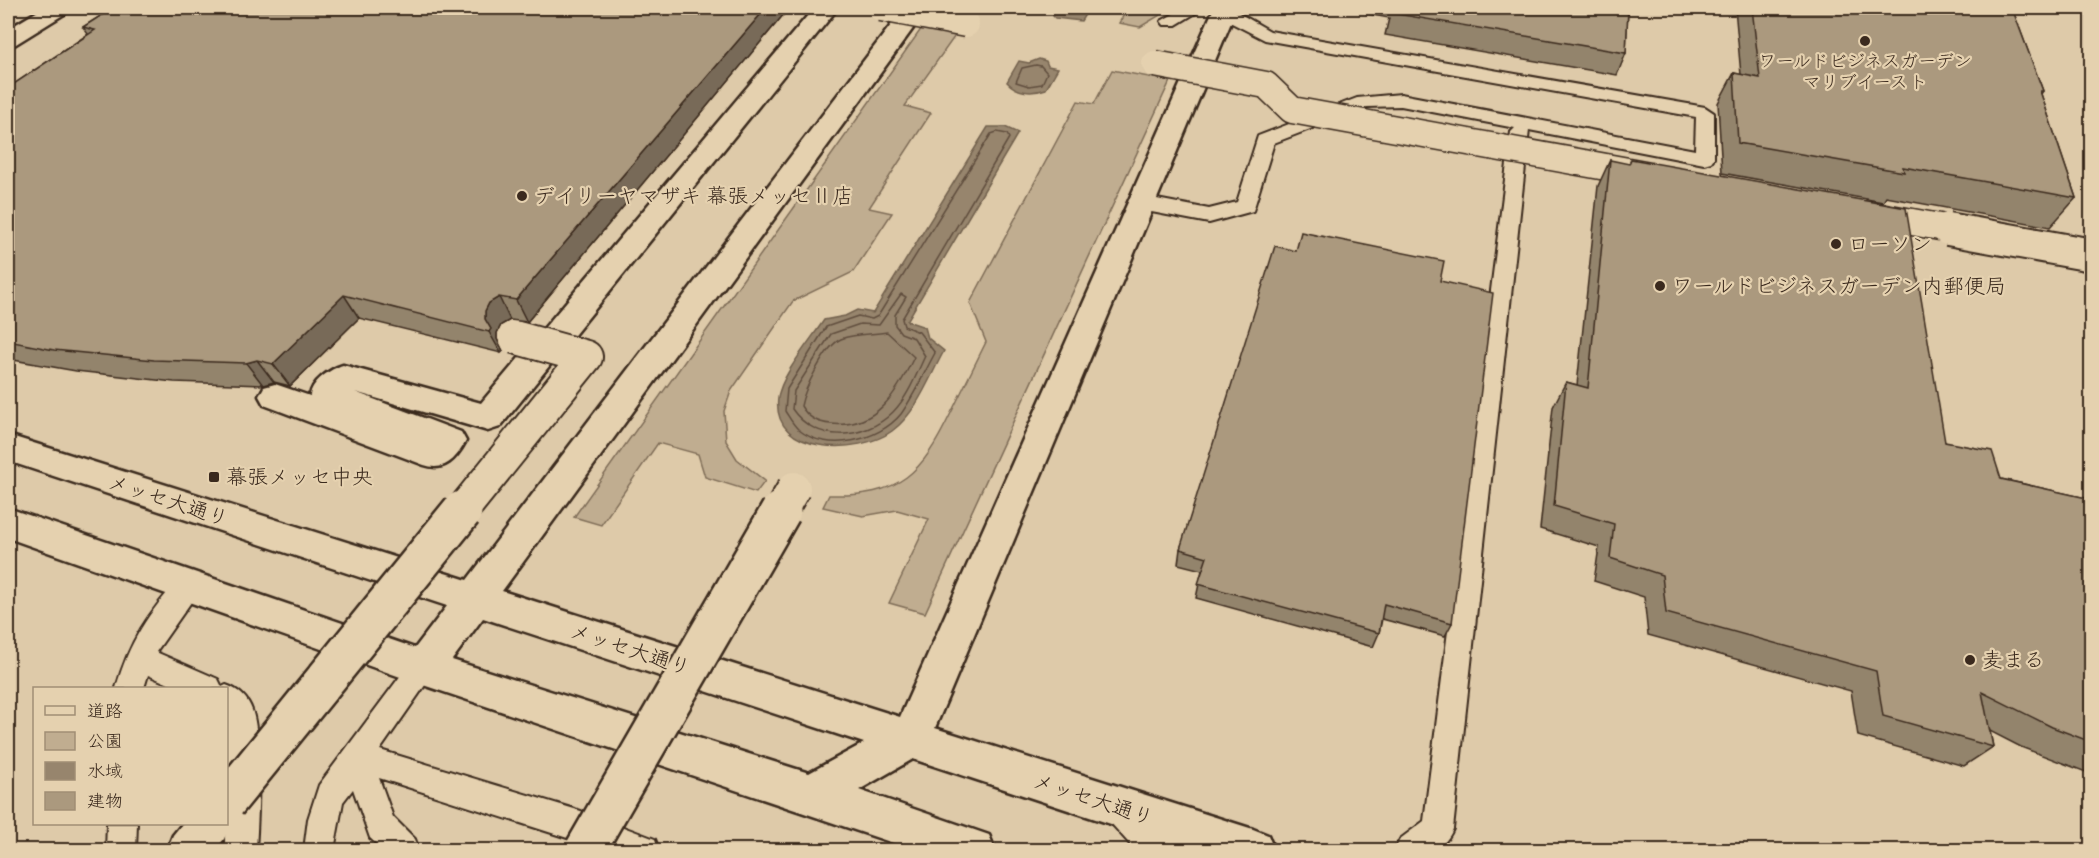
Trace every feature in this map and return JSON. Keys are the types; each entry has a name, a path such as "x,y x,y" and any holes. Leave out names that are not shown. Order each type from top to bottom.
{"street":[{"path":"8,39 58,8"},
{"path":"275,396 436,456 449,441 325,394 343,377 488,418 826,8"},
{"path":"881,8 966,24"},
{"path":"423,668 477,599 916,8"},
{"path":"811,794 910,740 1141,203 1215,9"},
{"path":"1155,64 1266,85 1292,110 1680,180"},
{"path":"1833,208 2091,255"},
{"path":"228,800 586,357 514,337"},
{"name":"メッセ大通り","path":"8,448 1253,850"},
{"path":"585,850 794,488"},
{"path":"8,523 423,668 811,794 974,850"},
{"path":"188,850 208,825"}],"lane":[{"path":"1141,203 1209,216 1246,206 1265,140 1364,102 1401,100 1704,158 1704,113 1265,35 1215,9 1170,21"},
{"path":"1411,850 1438,829 1522,123"},
{"path":"130,687 138,658 153,627 190,585"},
{"path":"138,658 206,687"},
{"path":"318,850 330,795 423,668"},
{"path":"228,700 239,712 242,735 241,850"},
{"path":"357,758 381,827 404,850"},
{"path":"357,758 581,826 644,850"},
{"path":"1117,807 1155,850"},
{"path":"121,850 122,825"}],"green space":[{"path":"1128,8 1172,8 1140,27 1119,23"},
{"path":"924,25 957,33 905,106 931,113 869,208 892,213 853,272 793,301 731,391 724,411 726,441 737,459 765,481 756,493 705,477 698,454 658,443 601,525 574,517"},
{"path":"1112,70 1170,81 925,613 889,603 929,519 897,510 863,516 823,507 829,495 854,495 892,486 919,466 930,451 986,342 970,303 1078,101 1094,104"}],"water":[{"path":"1058,8 1089,8 1081,21 1055,18 1053,16"},
{"path":"1039,59 1046,61 1048,66 1058,68 1046,89 1025,92 1007,82 1019,61 1029,63"},
{"path":"988,127 1005,127 1018,133 907,321 925,327 928,338 944,351 916,404 892,431 878,439 860,444 820,445 803,440 788,431 780,417 778,398 790,368 824,320 845,316 857,310 873,313"}],"building":[{"path":"113,8 766,8 516,300 499,297 489,303 485,311 485,319 491,329 489,332 344,295 273,364 257,360 246,363 154,360 54,350 8,341 8,88 95,30 83,27"},
{"path":"1392,8 1628,8 1626,53 1391,13"},
{"path":"1752,8 2012,8 2043,91 2040,91 2076,198 1903,167 1904,172 1738,143 1734,73 1760,78"},
{"path":"1631,159 1906,208 1945,442 1992,451 2001,479 2091,499 2091,742 2052,727 1982,692 1993,747 1883,716 1876,671 1666,613 1662,575 1610,558 1614,524 1554,506 1566,382 1588,388 1610,160 1629,164"},
{"path":"1301,232 1444,261 1440,281 1493,293 1452,623 1384,604 1379,633 1198,584 1207,557 1180,549 1275,246 1296,251"}],"place":[{"name":"ワールドビジネスガーデン マリブイースト","path":"1865,41"},
{"name":"デイリーヤマザキ 幕張メッセⅡ店","path":"522,196"},
{"name":"ローソン","path":"1836,244"},
{"name":"ワールドビジネスガーデン内郵便局","path":"1660,286"},
{"name":"幕張メッセ中央","path":"214,477"},
{"name":"麦まる","path":"1970,660"}]}
